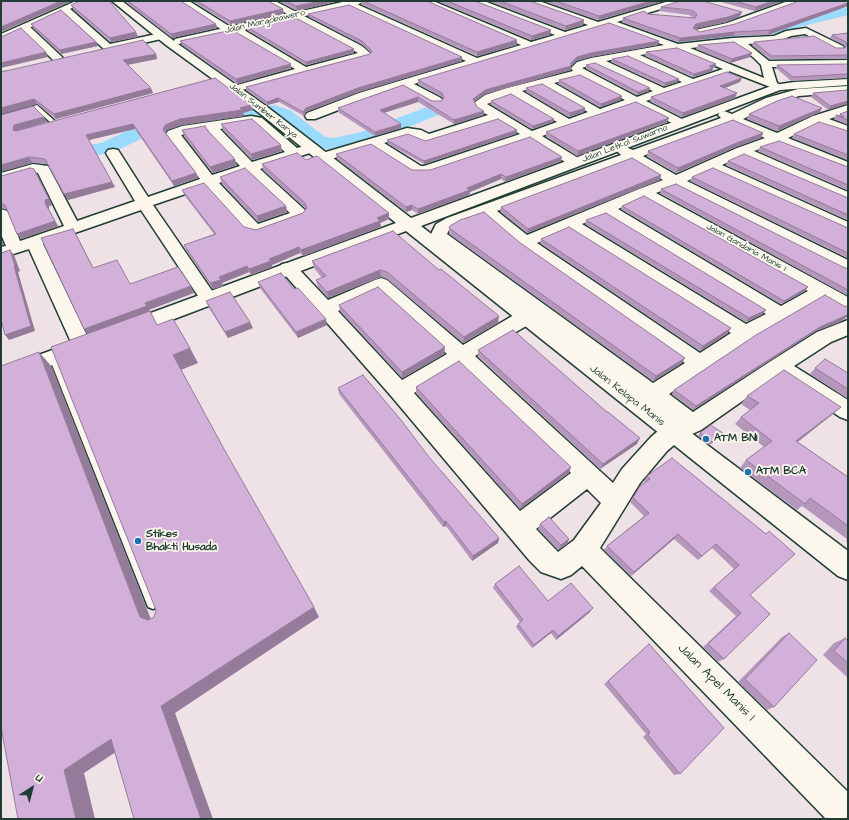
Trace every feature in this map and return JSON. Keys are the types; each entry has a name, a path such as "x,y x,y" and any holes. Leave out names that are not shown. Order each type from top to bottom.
{"main road":[{"path":"1,38 83,1"},
{"name":"Jalan Sumber Karya","path":"116,1 215,80 234,89 262,109 407,224"},
{"path":"183,1 305,71"},
{"path":"234,89 366,54 358,48 294,16 268,1"},
{"name":"Jalan Margobawero","path":"170,43 294,16 345,2 359,1"},
{"path":"425,1 530,45"},
{"path":"476,1 565,35"},
{"path":"531,1 598,25"},
{"path":"311,116 363,96 404,83 608,22 638,8 657,12 678,1"},
{"path":"666,43 681,34 715,29 796,1"},
{"path":"345,2 475,61"},
{"path":"65,9 109,48"},
{"path":"740,12 755,16"},
{"path":"608,22 666,43 724,69 846,110"},
{"path":"26,27 62,58 44,63"},
{"path":"680,123 580,73 577,70 577,66 595,60 628,54 666,43 737,42 776,39 789,33 806,31 843,48"},
{"path":"94,51 161,36"},
{"path":"776,39 790,47"},
{"path":"737,42 757,55 766,64 781,88"},
{"path":"818,50 843,48"},
{"path":"628,54 693,83"},
{"path":"373,142 422,171 569,124 636,100 693,83 757,55"},
{"path":"803,55 816,63"},
{"path":"595,60 664,92"},
{"path":"766,64 848,63"},
{"path":"576,162 482,107 480,103 511,90 580,73"},
{"path":"544,82 598,113"},
{"name":"Jalan Letkol Suwarno","path":"1,377 288,268 576,162 626,151 680,123 727,113 781,88 848,82"},
{"path":"404,83 437,101"},
{"path":"570,97 605,86"},
{"path":"781,88 848,89"},
{"path":"683,428 654,394 506,287 443,240 439,234 442,227 453,221 486,210 626,151 727,113 770,101 781,88"},
{"path":"511,90 569,124"},
{"path":"524,242 644,192 675,181 742,151 779,137 817,119 846,110"},
{"path":"727,113 848,168"},
{"path":"428,139 498,116"},
{"path":"817,119 848,131"},
{"path":"214,130 250,168 299,213 298,216 253,230 209,181 173,134 182,130 214,130 251,120 258,121 294,153"},
{"path":"324,157 407,132 416,133 428,139 459,160"},
{"path":"779,137 848,161"},
{"path":"1,214 8,251 209,181 310,148"},
{"path":"626,151 675,181 848,267"},
{"path":"742,151 848,198"},
{"path":"113,154 144,204 208,298"},
{"path":"711,165 848,228"},
{"path":"1,177 33,168 43,169 73,228"},
{"name":"Jalan Gandaria Manis I","path":"644,192 848,305"},
{"path":"606,209 781,314"},
{"path":"486,210 524,242 700,363"},
{"name":"Jalan Kelapa Manis","path":"407,224 526,317 683,428 848,567"},
{"path":"570,224 745,333"},
{"path":"34,242 97,341"},
{"path":"288,268 400,391 538,551 551,563 561,566 583,549 616,501 631,476 659,444 778,366 824,338 848,327"},
{"path":"325,309 380,284 461,355 616,501"},
{"path":"654,394 745,333 821,291"},
{"path":"400,391 526,317"},
{"path":"778,366 848,410"},
{"path":"518,528 588,475"},
{"name":"Jalan Apel Manis I","path":"583,549 848,817"}],"lane":[{"path":"1,116 37,107 54,124"},
{"path":"47,125 61,122"},
{"path":"54,357 157,614"}],"building":[{"path":"1,1 61,1 1,27"},
{"path":"80,1 109,1 136,32 110,38 71,5"},
{"path":"128,1 181,1 216,24 171,34"},
{"path":"197,1 268,1 283,9 230,21"},
{"path":"286,1 321,1 296,6"},
{"path":"363,1 427,1 517,40 477,52"},
{"path":"447,1 475,1 551,30 532,36"},
{"path":"500,1 530,1 584,20 566,26"},
{"path":"556,1 651,1 599,16"},
{"path":"680,1 703,1 742,12 728,17 696,24 693,28 700,32 735,24 799,1 848,1 848,3 770,30 680,38 623,18 644,11 648,14 695,18 697,14 691,10 661,7"},
{"path":"734,1 773,1 756,7"},
{"path":"349,5 462,57 358,88 306,108 303,112 278,98 267,102 246,87 370,54 372,51 362,41 308,14"},
{"path":"61,10 96,42 60,50 31,24"},
{"path":"294,17 354,49 306,62 247,27"},
{"path":"609,23 659,41 591,53 577,57 571,63 571,66 485,90 473,99 477,107 484,111 454,120 418,97 380,110 401,124 375,132 338,108 403,85 432,101 441,101 444,98 442,93 418,80"},
{"path":"21,28 46,52 1,63 1,37"},
{"path":"232,30 291,64 236,79 180,41"},
{"path":"848,33 848,55 771,56 754,42 814,36 836,48 845,48 847,45 846,42 832,35"},
{"path":"143,40 156,54 123,60 151,88 54,114 34,99 1,108 1,72"},
{"path":"734,42 752,53 732,59 698,45"},
{"path":"677,48 716,64 709,66 713,68 694,74 646,52"},
{"path":"628,56 679,79 665,83 612,59"},
{"path":"595,63 650,88 638,92 586,65"},
{"path":"848,64 848,74 793,77 777,65"},
{"path":"727,72 742,78 720,86 737,93 683,113 651,97"},
{"path":"580,75 622,96 601,104 559,80"},
{"path":"215,78 251,105 240,108 242,110 180,119 165,125 163,130 196,173 172,181 133,124 86,135 112,182 64,194 45,159 29,157 1,165 1,115 33,106 44,117 14,125 13,130 16,131"},
{"path":"542,84 585,108 570,113 526,88"},
{"path":"848,90 848,101 830,106 813,93"},
{"path":"511,94 554,119 533,126 491,101"},
{"path":"792,96 822,108 779,126 749,114 777,101"},
{"path":"636,102 669,118 578,151 546,132"},
{"path":"848,111 848,120 836,115 844,117 840,114"},
{"path":"252,119 281,145 251,154 221,124"},
{"path":"498,119 517,130 424,161 387,140 408,134 425,141"},
{"path":"733,120 763,133 678,168 648,151"},
{"path":"819,122 848,131 848,155 794,134"},
{"path":"205,126 235,159 210,167 182,130"},
{"path":"530,137 562,157 506,177 501,174 467,188 470,190 418,209 412,205 406,207 336,154 371,144 412,170 430,170"},
{"path":"779,141 848,167 848,185 760,147"},
{"path":"297,153 306,160 317,156 389,213 377,218 380,221 301,250 299,247 269,259 271,261 249,269 247,266 219,277 221,280 210,283 184,245 216,234 182,190 204,183 244,227 256,230 303,213 307,208 305,203 262,164"},
{"path":"744,154 848,198 848,215 728,161"},
{"path":"632,158 661,175 528,229 501,207"},
{"path":"30,168 34,169 49,199 45,200 46,205 55,221 17,234 5,205 1,203 1,176"},
{"path":"245,168 286,206 257,216 220,177"},
{"path":"713,168 848,228 848,253 692,177"},
{"path":"676,184 845,268 848,268 848,290 661,189"},
{"path":"644,196 808,287 784,301 622,206"},
{"path":"484,212 519,242 685,358 656,376 449,228 460,220"},
{"path":"606,213 766,310 749,318 586,220"},
{"path":"569,227 731,328 703,346 541,239"},
{"path":"73,229 93,268 117,260 130,284 178,267 191,286 145,303 147,306 84,329 41,238"},
{"path":"393,231 439,270 441,269 499,316 464,337 387,272 380,270 327,292 316,280 326,276 312,261"},
{"path":"10,250 31,326 5,335 1,319 1,253"},
{"path":"281,273 294,289 298,288 326,319 296,332 258,282"},
{"path":"378,287 445,347 402,372 339,305"},
{"path":"230,292 250,322 225,332 206,301"},
{"path":"825,295 848,307 848,314 820,327 696,406 674,390 756,335"},
{"name":"Stikes Bhakti Husada","path":"150,311 157,325 173,319 190,348 173,355 224,449 314,607 161,706 201,819 134,819 111,739 64,770 76,819 18,819 1,727 1,366 39,352 140,617 148,620 154,617 156,610 51,347"},
{"path":"513,330 607,412 640,438 603,464 478,350"},
{"path":"825,359 848,373 848,389 815,368"},
{"path":"459,361 571,467 522,504 416,387"},
{"path":"784,370 841,407 796,441 848,477 848,526 810,498 805,504 746,460 772,441 741,417 759,403 747,396"},
{"path":"363,375 401,420 429,457 499,538 473,556 446,521 444,522 338,388"},
{"path":"711,425 724,434 712,442 700,433"},
{"path":"672,458 766,534 769,531 795,554 750,595 770,614 724,659 708,644 741,613 714,587 739,565 716,544 702,556 678,534 634,572 607,546 649,513 633,498 640,486 650,479 647,476"},
{"path":"549,517 569,539 561,545 540,524"},
{"path":"519,566 548,601 571,583 593,608 558,636 553,630 534,645 518,624 523,620 495,584"},
{"path":"789,633 817,660 774,707 745,679"},
{"path":"845,638 848,641 848,663 834,651"},
{"path":"649,644 724,728 680,774 648,735 650,732 608,681"}],"waterway":[{"path":"537,71 551,66 615,52 729,36 755,36 777,31 794,24 848,11"},
{"path":"1,167 107,148 134,135 161,127 274,111 283,114 320,143 334,144 367,137 474,94"}],"place":[{"name":"ATM BNI","path":"706,439"},
{"name":"ATM BCA","path":"748,472"},
{"name":"Stikes Bhakti Husada","path":"138,541"}]}
